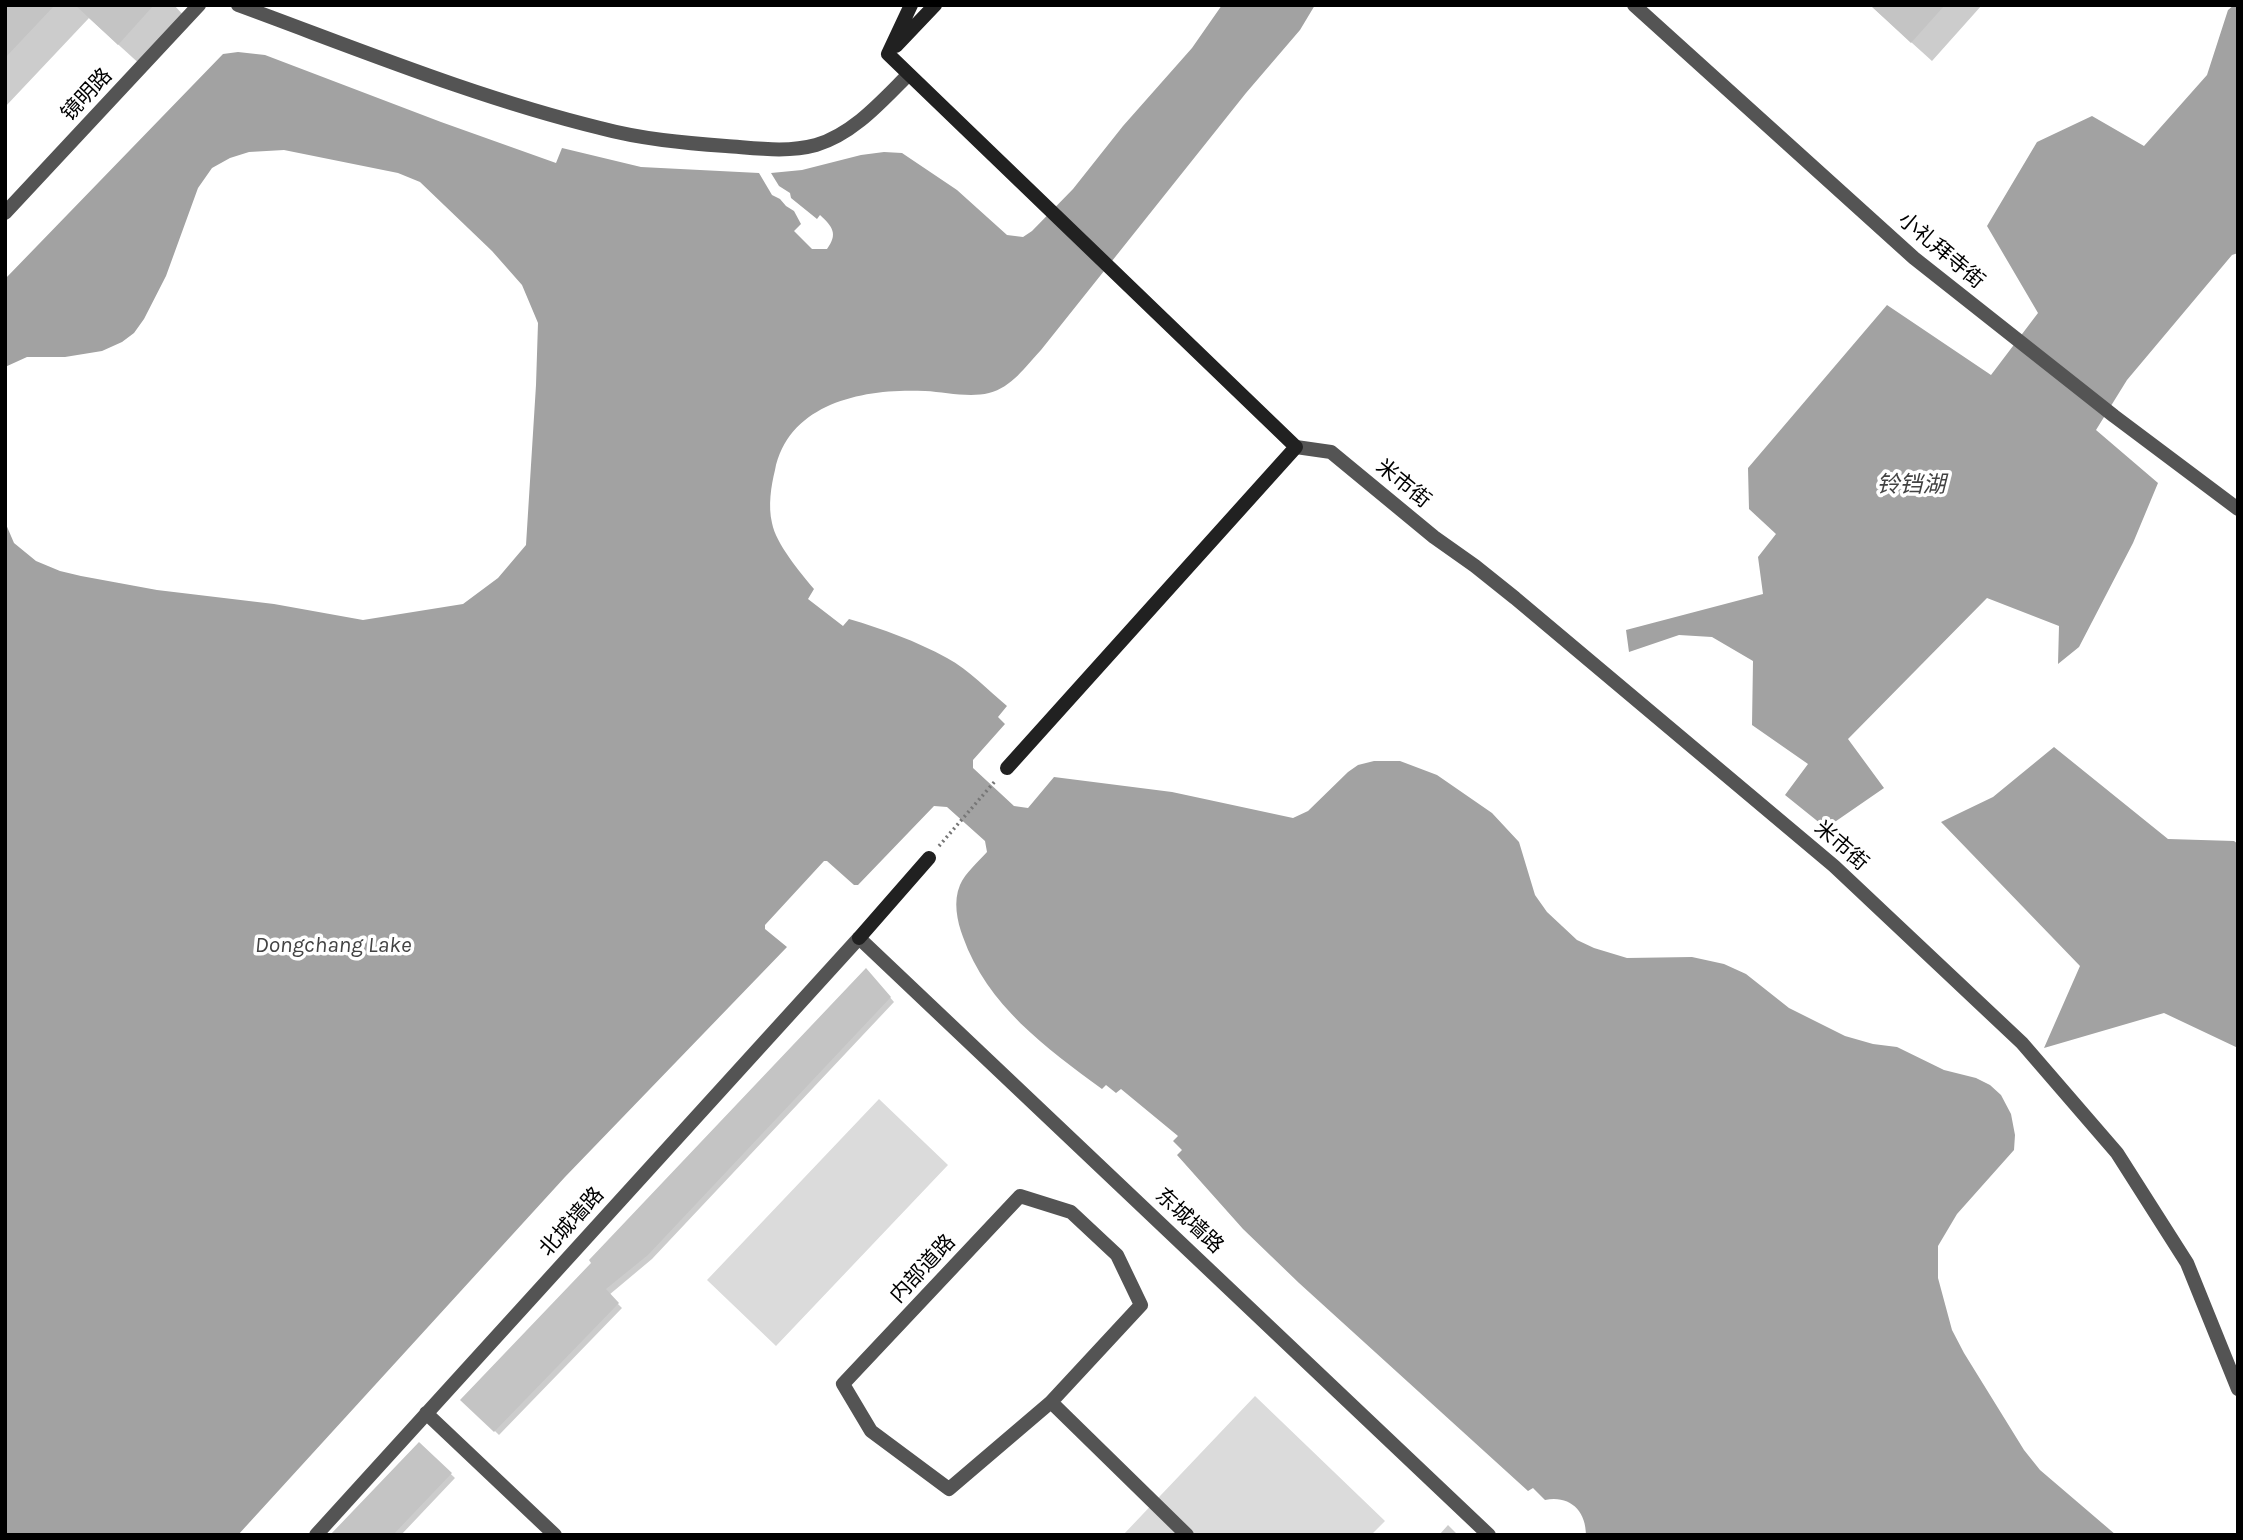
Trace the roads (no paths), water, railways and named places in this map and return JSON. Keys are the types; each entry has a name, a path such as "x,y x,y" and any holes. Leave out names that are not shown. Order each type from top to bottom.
{"street":[{"name":"镜明路","path":"5,213 199,5"},
{"path":"239,5 532,110 602,129 676,142 783,149 816,145 857,123 908,75"},
{"path":"888,54 911,5"},
{"path":"888,54 934,5"},
{"name":"小礼拜寺街","path":"1634,5 1914,258 2114,416 2238,509"},
{"path":"888,54 1296,447 1007,768"},
{"name":"米市街","path":"1296,447 1331,452 1434,537 1495,582 1834,866 2022,1043 2117,1153 2187,1263 2238,1389"},
{"path":"859,939 929,858"},
{"name":"北城墙路","path":"316,1535 859,939"},
{"name":"东城墙路","path":"859,939 1489,1535"},
{"name":"内部道路","path":"1020,1196 1070,1212 1117,1255 1141,1305 1051,1402 949,1489 871,1431 843,1384 1020,1196"},
{"path":"1051,1402 1187,1535"},
{"path":"426,1413 555,1535"}],"water":[{"name":"Dongchang Lake","path":"1222,5 1315,5 1300,30 1018,376 989,393 965,395 902,391 855,397 813,414 796,429 783,447 772,483 771,516 774,531 783,549 814,589 808,599 843,626 849,619 862,623 887,631 947,658 971,674 1007,706 998,717 1005,724 973,760 973,768 1014,806 1028,808 1054,777 1172,792 1293,818 1308,811 1358,765 1374,761 1400,761 1437,775 1492,813 1519,842 1535,895 1547,912 1577,940 1627,958 1692,957 1724,964 1746,974 1789,1008 1845,1036 1897,1047 1944,1070 1976,1078 1990,1085 2001,1095 2011,1114 2015,1135 2014,1150 1957,1214 1938,1246 1938,1278 1952,1330 2024,1450 2040,1470 2116,1535 1586,1535 1583,1518 1574,1506 1562,1500 1545,1500 1533,1488 1528,1491 1243,1229 1177,1155 1182,1150 1173,1141 1178,1136 1121,1089 1116,1093 1106,1085 1102,1089 1040,1041 1003,1004 974,961 961,931 957,911 960,885 987,852 985,841 947,807 934,806 858,885 854,885 824,861 765,925 765,929 787,947 565,1177 238,1535 5,1535 5,522 14,543 36,561 60,571 157,590 274,604 363,620 463,604 498,578 526,545 538,323 522,285 492,251 420,182 398,173 284,150 249,152 212,168 198,188 166,276 144,319 134,333 122,342 102,351 65,357 27,357 5,367 5,279 223,54 238,52 265,55 556,163 562,148 641,167 759,173 772,195 794,211 801,224 794,231 812,249 827,249 833,235 831,227 820,215 817,219 791,198 790,193 779,186 771,173 802,170 884,152 902,153 957,190 1007,235 1023,237 1073,189 1123,126 1192,48"},
{"name":"铃铛湖","path":"2238,5 2238,253 2232,255 2127,380 2096,430 2158,483 2133,543 2079,647 2058,664 2059,626 1987,598 1848,739 1884,788 1826,828 1785,795 1808,764 1752,725 1753,661 1712,637 1679,635 1629,652 1626,630 1763,594 1758,557 1776,534 1749,509 1748,468 1887,305 1991,375 2038,313 1987,226 2037,142 2092,116 2144,146 2207,75 2228,10"},
{"path":"2054,747 2168,839 2234,841 2238,844 2238,1048 2164,1013 2044,1048 2080,966 1941,822 1993,797"}]}
